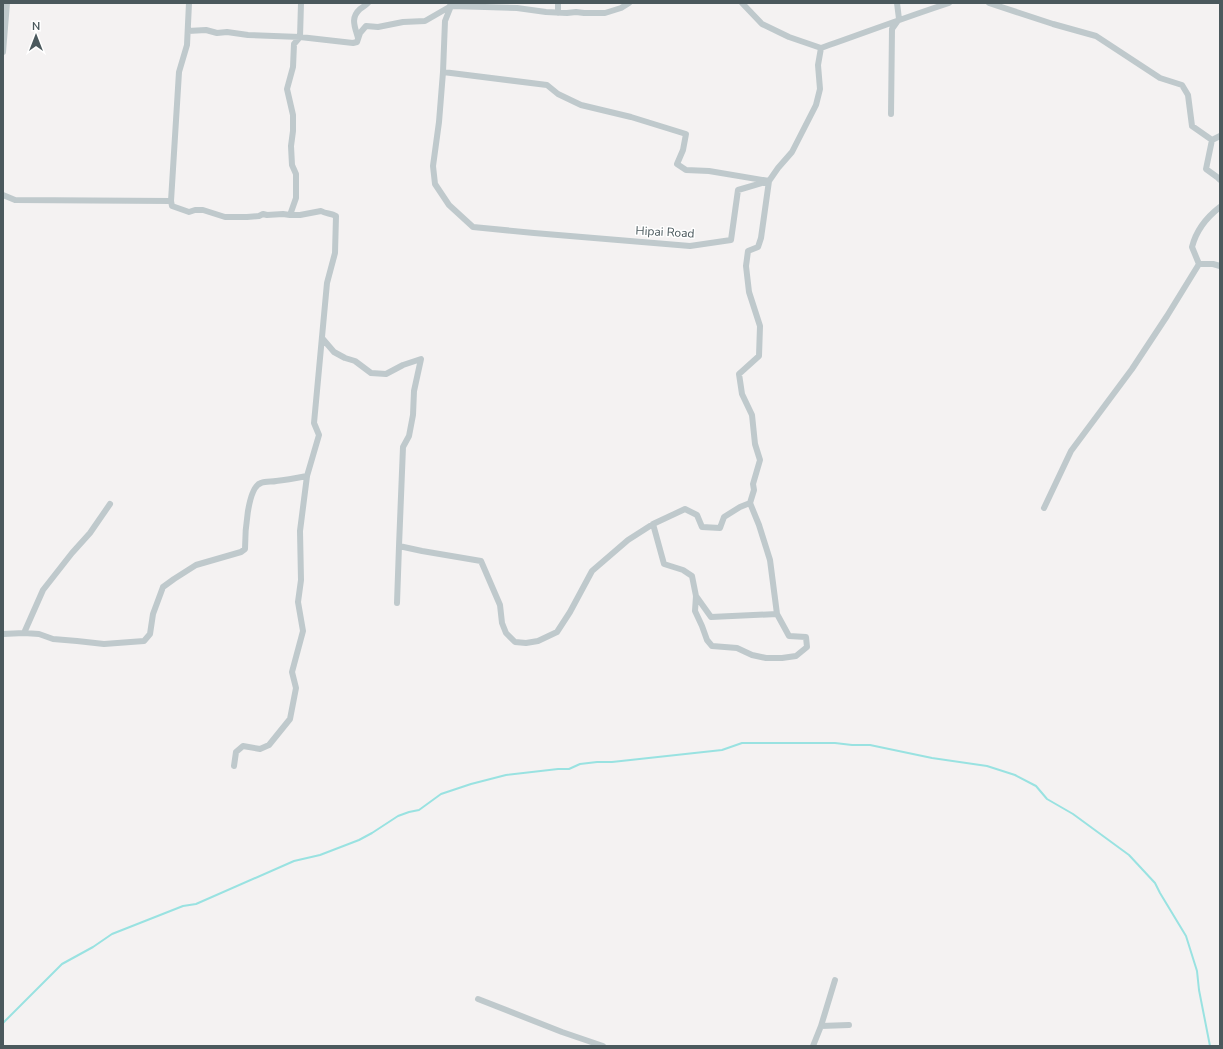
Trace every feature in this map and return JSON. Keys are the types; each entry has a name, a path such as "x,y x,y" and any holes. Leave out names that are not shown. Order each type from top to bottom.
{"street":[{"path":"3,52 7,3"},
{"path":"189,3 187,45 179,72 171,200 172,206 189,212 203,210 224,217 247,217 259,216 263,214 300,215 321,211 336,216 334,253 327,283 314,423 319,435 307,476 300,531 301,580 298,602 303,631 292,672 296,688 290,719 269,745 260,749 243,746 236,752 234,766"},
{"path":"290,215 296,198 296,174 292,165 291,146 293,115 287,89 293,67 294,44 300,37 301,3"},
{"path":"358,38 354,18 359,10 368,3"},
{"path":"558,3 558,13"},
{"path":"188,31 206,30 217,33 227,32 248,35 300,37 353,43 357,42 360,33 366,26 378,27 403,22 425,21 451,5 517,8 558,13 605,13 621,8 629,3"},
{"path":"742,3 762,24 789,37 821,48 887,25 899,19 949,3"},
{"path":"891,114 892,29 899,19 897,3"},
{"path":"989,3 1053,24 1096,36 1160,78 1182,85 1188,95 1192,126 1212,140"},
{"name":"Hipai Road","path":"451,5 445,21 439,122 433,166 435,184 449,205 473,227 690,246 731,240 738,190 769,181"},
{"path":"653,524 664,564 683,570 692,576 696,596 695,611 707,640 712,646 737,648 752,655 766,658 796,656 807,647 806,637 789,636 777,614 770,560 759,525 750,503 754,490 753,484 760,460 755,444 752,415 742,394 739,374 759,356 760,326 749,292 746,266 748,251 758,247 761,238 769,181 792,152 816,105 820,88 818,65 821,48"},
{"path":"443,72 547,85 558,94 581,105 631,117 686,134 683,150 677,164 686,170 709,171 769,181"},
{"path":"1212,140 1220,136"},
{"path":"1212,140 1206,169 1217,176 1220,180"},
{"path":"3,195 15,200 171,200"},
{"path":"1199,264 1192,247 1194,238 1211,214 1220,207"},
{"path":"1199,264 1213,264 1220,266"},
{"path":"1044,508 1071,451 1132,369 1199,264"},
{"path":"322,338 334,352 355,361 371,373 386,374 403,365 421,359 415,382 413,415 409,436 403,447 397,603"},
{"path":"3,634 39,634 53,639 77,640 104,644 144,641 150,634 153,614 163,587 196,565 241,552 245,549 245,532 249,506 255,487 261,483 307,476"},
{"path":"399,546 481,561 500,605 502,623 506,633 515,642 526,643 557,632 570,612 592,571 628,540 653,524 685,509 697,516 702,527 720,528 724,517 740,507 750,503"},
{"path":"24,633 43,590 90,533 110,504"},
{"path":"696,596 712,617 777,614"},
{"path":"813,1046 821,1026 835,980"},
{"path":"478,999 562,1032 603,1046"},
{"path":"821,1026 849,1025"}],"waterway":[{"path":"3,1023 62,964 93,947 112,934 183,906 196,904 294,861 320,855 359,840 398,816 419,810 441,794 506,775 569,769 580,764 597,762 612,762 722,750 742,743 835,743 870,745 932,758 987,766 1015,775 1036,786 1047,799 1073,814 1129,855 1155,883 1186,936 1197,971 1199,990 1210,1046"}]}
